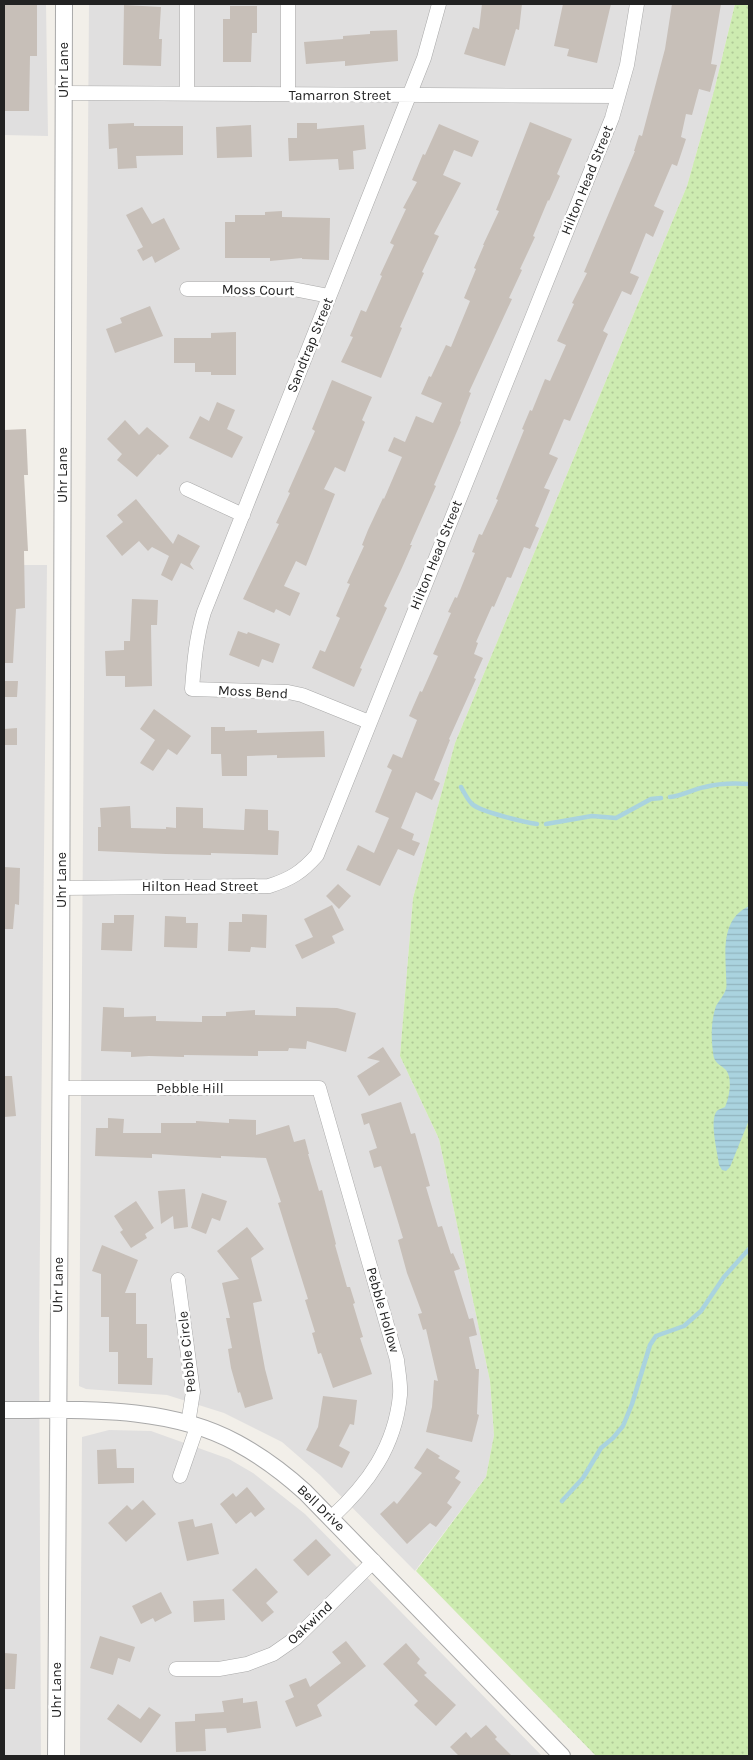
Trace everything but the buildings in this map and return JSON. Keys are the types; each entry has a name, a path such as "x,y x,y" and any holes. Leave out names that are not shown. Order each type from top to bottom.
{"street":[{"name":"Uhr Lane","path":"56,1756 62,888 64,4"},
{"path":"187,4 187,93"},
{"path":"288,4 288,94"},
{"name":"Sandtrap Street","path":"192,690 199,629 424,58 439,4"},
{"name":"Hilton Head Street","path":"62,888 269,886 287,880 304,870 317,855 612,118 627,65 637,4"},
{"name":"Tamarron Street","path":"63,93 618,96"},
{"name":"Moss Court","path":"187,289 293,289 329,296"},
{"path":"187,489 243,515"},
{"name":"Moss Bend","path":"192,690 288,692 369,722"},
{"name":"Pebble Hill","path":"61,1088 319,1088"},
{"name":"Pebble Hollow","path":"319,1088 397,1360 400,1393 391,1438 379,1462 364,1485 331,1518"},
{"name":"Pebble Circle","path":"178,1280 193,1392 192,1426 180,1476"},
{"name":"Bell Drive","path":"4,1410 82,1409 145,1414 192,1426 235,1442 258,1455 284,1473 331,1518 562,1756"},
{"name":"Oakwind","path":"176,1669 219,1668 247,1664 273,1654 296,1638 374,1561"}],"shaded area":[{"path":"4,4 46,4 48,136 4,135"},
{"path":"89,4 735,4 714,91 687,186 455,743 413,898 400,1056 439,1139 490,1381 494,1435 486,1477 415,1571 320,1475 282,1442 224,1413 167,1395 86,1389 79,1386"},
{"path":"4,565 47,565 39,1335 41,1756 4,1756"},
{"path":"109,1430 151,1431 229,1459 253,1473 305,1514 542,1756 80,1756 82,1437"}],"green space":[{"path":"735,4 749,4 749,1756 596,1756 416,1571 486,1477 494,1435 490,1381 439,1139 400,1056 413,898 455,743 687,186 714,91"}],"water":[{"path":"749,906 749,1120 730,1167 726,1171 722,1170 719,1165 714,1136 714,1120 718,1110 725,1107 730,1088 726,1070 714,1059 712,1023 714,1011 726,987 725,954 727,935 734,918"}],"waterway":[{"path":"670,797 716,785 732,783 749,784"},
{"path":"461,787 470,802 477,807 503,816 537,824"},
{"path":"546,824 592,816 616,818 651,799 661,798"},
{"path":"562,1501 583,1478 601,1448 623,1426 632,1404 650,1345 656,1336 684,1326 701,1311 724,1277 749,1249"}]}
